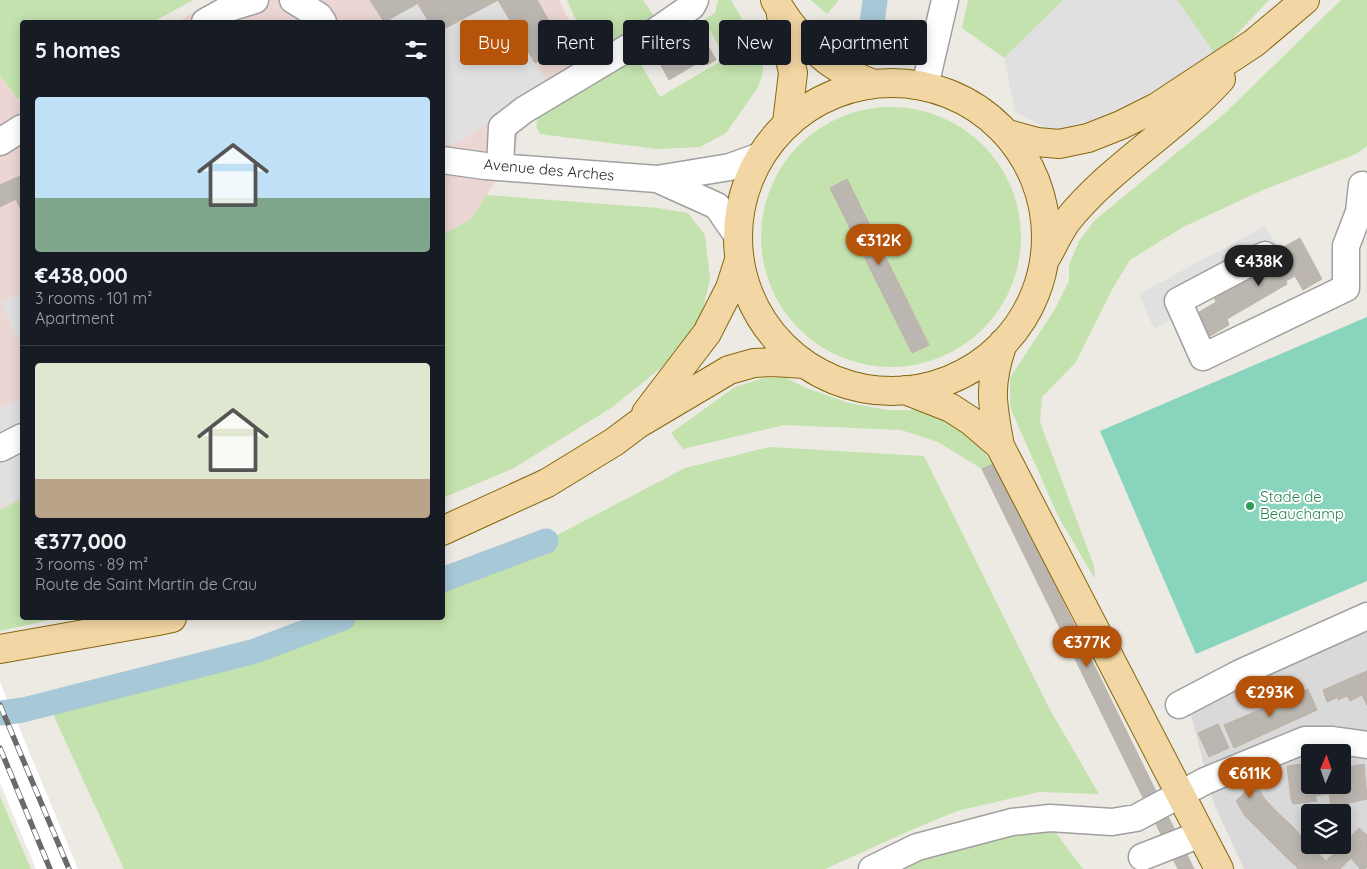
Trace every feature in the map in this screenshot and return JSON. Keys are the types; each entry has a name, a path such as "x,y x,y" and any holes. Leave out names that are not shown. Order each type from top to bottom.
{"main road":[{"path":"1008,134 1037,142 1059,144 1088,138 1121,125 1157,107 1254,43 1305,0"},
{"path":"778,6 822,57 845,71 873,84"},
{"path":"778,6 793,73 787,123"},
{"path":"1044,261 1066,223 1093,193 1123,165 1161,136 1210,92 1254,43"},
{"path":"638,424 708,333 730,288 738,248 740,207 748,181 760,156 787,123 827,97 849,89 873,84 899,83 925,86 948,93 970,104 1008,134 1027,162 1040,194 1046,227 1044,261 1036,291 1026,312 1003,343 982,361 958,376 932,385 905,390 863,388 843,383 805,364 785,348 769,330 755,308 745,285 738,248"},
{"path":"1003,343 995,368 992,398 1000,446 1171,800 1201,834 1219,869"},
{"path":"445,530 547,483 614,442 638,424 729,370 772,362 805,364"},
{"path":"905,390 951,408 971,421 1000,446"},
{"path":"0,649 163,620"}],"street":[{"path":"209,20 232,7 255,0"},
{"path":"293,0 319,16 322,20"},
{"path":"500,166 502,127 524,110 670,21 692,6 695,0"},
{"path":"925,86 945,0"},
{"path":"0,142 20,129"},
{"name":"Avenue des Arches","path":"445,160 657,179 730,167 760,156"},
{"name":"Avenue des Arches","path":"657,179 717,206 738,248"},
{"path":"1265,255 1178,301 1203,357 1346,288 1346,246 1359,212 1362,185"},
{"path":"1179,705 1240,673 1367,616"},
{"path":"872,869 917,847 1012,822 1050,818 1112,822 1136,818 1205,781 1305,740 1333,740 1367,745"},
{"path":"1112,822 1127,835 1145,863 1201,834"}],"shaded area":[{"path":"217,0 559,0 569,20 538,20 538,65 590,65 594,73 520,125 515,151 471,219 445,234 445,20 181,20"},
{"path":"498,0 510,20 461,20"},
{"path":"1063,0 1177,0 1216,56 1087,129 1048,129 1015,112 1004,58"},
{"path":"418,4 428,20 388,20"},
{"path":"460,21 460,65 528,65 528,50 549,85 453,146 445,141 445,29"},
{"path":"0,77 20,102 20,500 0,510"},
{"path":"1265,226 1283,255 1275,262 1154,329 1139,294"},
{"path":"20,292 20,344 1,303"},
{"path":"20,400 20,498 1,508 0,408"},
{"path":"1367,631 1367,869 1244,869 1214,804 1189,707"}],"green space":[{"path":"0,0 193,0 157,20 20,20 20,98 18,99 0,76"},
{"path":"567,0 643,0 656,19 623,20 623,38 613,43 613,20 576,20"},
{"path":"718,0 731,0 742,20 719,20 719,46 709,29 709,20 704,20 715,13"},
{"path":"811,0 839,0 827,14"},
{"path":"968,0 1063,0 1004,58 962,28"},
{"path":"1177,0 1269,0 1216,56"},
{"path":"1341,0 1367,0 1367,146 1356,154 1263,190 1183,227 1130,260 1114,286 1076,362 1042,397 1040,422 1094,566 1095,579 1058,516 1010,407 1010,378 1055,309 1069,281 1069,265 1079,241 1094,221 1225,113"},
{"path":"623,61 623,65 641,65 660,97 719,62 719,65 763,65 763,72 758,87 726,133 700,147 657,149 540,134 536,126 539,112"},
{"path":"891,107 916,109 952,122 974,136 992,154 1011,187 1019,212 1021,237 1019,262 1006,298 992,320 974,338 941,357 916,365 891,367 866,365 830,352 808,338 790,320 771,287 763,262 761,237 763,212 776,176 790,154 808,136 841,117 866,109"},
{"path":"486,195 658,208 688,213 705,235 710,279 700,321 661,368 611,408 514,468 445,497 445,233 471,219"},
{"name":"Stade de Beauchamp","path":"1367,317 1367,581 1196,654 1100,431"},
{"path":"764,378 786,378 806,388 849,403 887,410 918,410 940,417 965,435 995,463 982,469 938,442 901,430 784,425 683,449 671,433 735,387"},
{"path":"769,447 924,456 1049,708 1099,794 1039,792 957,811 825,869 124,869 52,712 256,654 348,620 445,620 445,583 525,552 685,468"},
{"path":"20,500 20,620 49,620 0,631 0,510"},
{"path":"0,796 31,869 0,869"},
{"path":"1053,829 1083,869 904,869 925,859 1009,833"}],"pier":[{"path":"0,682 78,869 36,869 0,783"}],"building":[{"path":"370,0 424,0 388,20 383,20"},
{"path":"424,0 498,0 445,28 445,20 428,20 418,4"},
{"path":"498,0 537,0 548,20 538,20 538,61 535,63 528,51 528,20 510,20"},
{"path":"711,51 716,60 709,64 709,52"},
{"path":"661,65 694,65 669,80"},
{"path":"20,176 20,208 16,199 0,207 0,185"},
{"path":"847,179 929,345 912,353 830,188"},
{"path":"1300,238 1322,279 1315,283 1311,276 1299,283 1295,276 1286,281 1287,284 1227,319 1229,325 1210,336 1196,314 1216,302 1214,297 1275,262 1277,266 1286,260 1280,249"},
{"path":"1311,276 1315,283 1303,290 1299,283"},
{"path":"995,463 1194,869 1178,869 982,469"},
{"path":"1367,671 1367,705 1362,695 1350,701 1347,696 1338,700 1338,697 1327,702 1323,690"},
{"path":"1308,689 1317,710 1234,748 1224,725"},
{"path":"1218,724 1229,748 1209,757 1198,733"},
{"path":"1301,764 1301,794 1329,794 1291,799 1287,766"},
{"path":"1364,764 1367,799 1344,804 1331,804 1329,794 1351,794 1351,766"},
{"path":"1255,782 1264,798 1245,816 1236,801"},
{"path":"1315,795 1317,801 1293,804 1291,799"},
{"path":"1264,798 1275,810 1257,828 1245,816"},
{"path":"1275,810 1291,825 1272,843 1257,828"},
{"path":"1291,825 1301,836 1301,846 1288,859 1272,843"},
{"path":"1359,828 1367,835 1367,867 1365,869 1360,869 1349,854 1351,854 1351,836"},
{"path":"1301,846 1301,854 1307,854 1296,866 1288,859"},
{"path":"1307,854 1319,854 1326,861 1317,869 1298,869 1296,866"},
{"path":"1333,854 1349,854 1352,857 1340,869 1317,869"}],"waterway":[{"path":"872,20 875,0"},
{"path":"445,579 546,541"},
{"path":"0,713 23,710 255,651 338,620"}],"railway":[{"path":"0,705 69,869"},
{"path":"0,748 50,869"}],"place":[{"name":"Stade de Beauchamp","path":"1250,506"}]}
